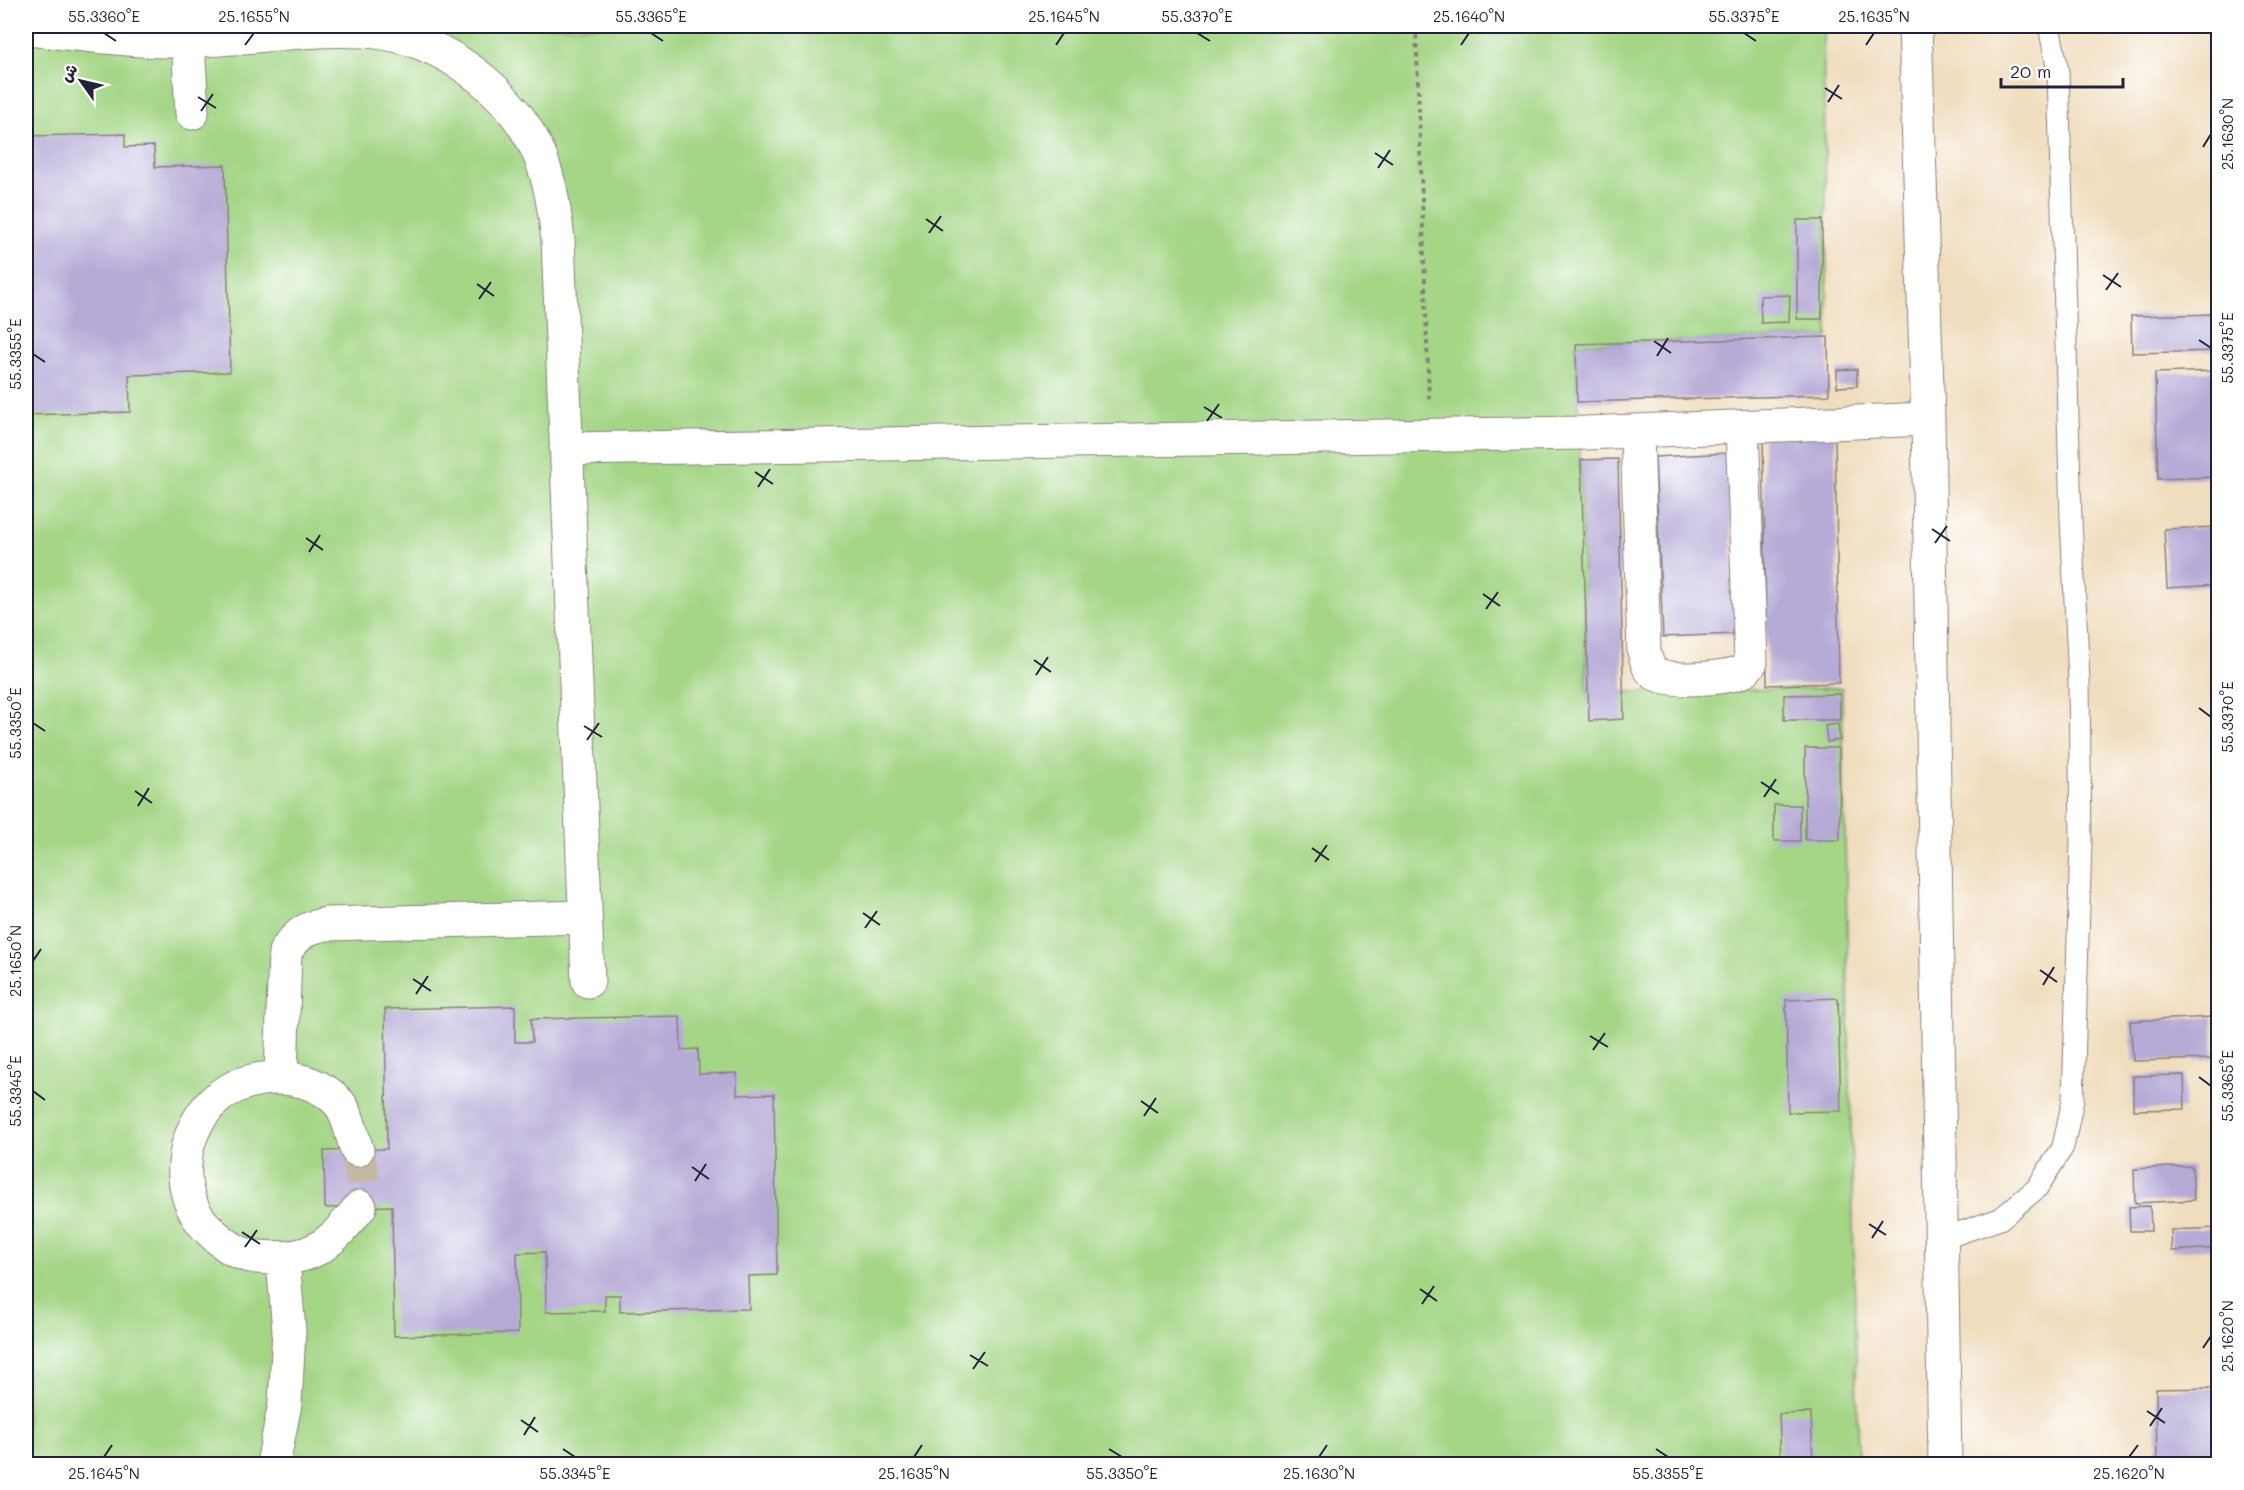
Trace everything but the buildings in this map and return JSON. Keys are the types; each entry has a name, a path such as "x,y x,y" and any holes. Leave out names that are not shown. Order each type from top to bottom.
{"street":[{"path":"1915,26 1928,419 1945,1464"},
{"path":"26,29 138,40 188,41 250,38 313,31 365,31 416,41 462,64 502,97 532,139 551,188 558,240 588,981"},
{"path":"188,41 192,113"},
{"path":"566,449 1637,431 1928,419"},
{"path":"1637,431 1644,651 1646,663 1653,672 1663,679 1676,680 1733,674 1744,671 1751,662 1742,427"},
{"path":"281,1078 285,952 295,937 310,927 327,924 585,917"},
{"path":"357,1150 340,1104 321,1089 299,1080 281,1078 243,1083 215,1100 195,1125 185,1157 185,1189 198,1219 221,1242 250,1257 283,1260 304,1255 324,1246 342,1232 360,1207"},
{"path":"273,1464 285,1404 288,1341 283,1260"}],"lane":[{"path":"1941,1239 2000,1219 2037,1188 2063,1148 2073,1100 2081,878 2079,681 2071,519 2058,71 2049,26"}],"path":[{"path":"1416,26 1430,435"}],"green space":[{"path":"26,26 1823,26 1828,337 1576,344 1587,693 1842,688 1858,1464 26,1464"}],"tunnel":[{"path":"357,1150 364,1185 360,1207"}]}
